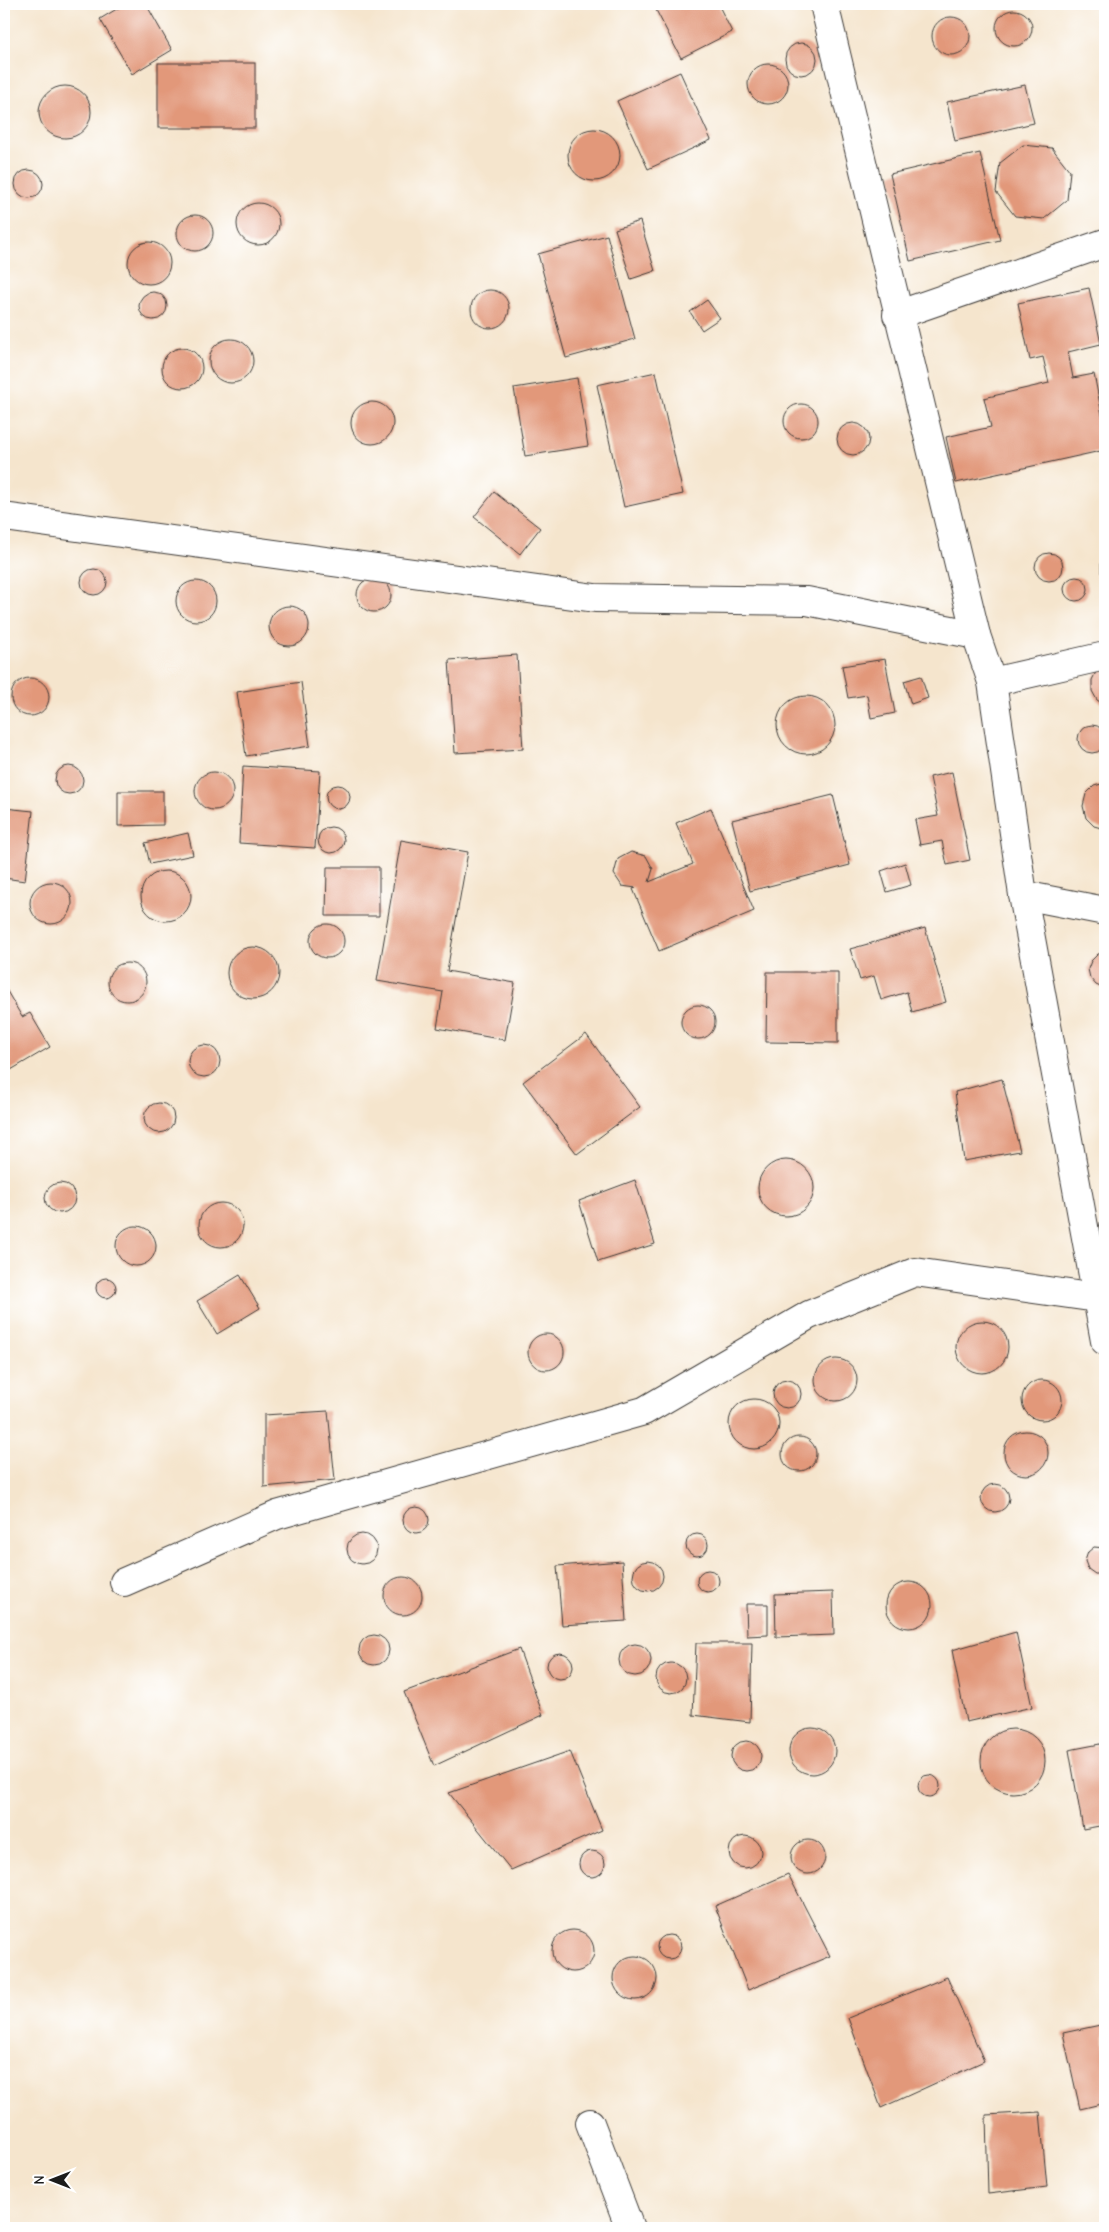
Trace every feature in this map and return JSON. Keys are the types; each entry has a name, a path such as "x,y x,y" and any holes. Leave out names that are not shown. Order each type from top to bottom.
{"street":[{"path":"824,4 897,315 976,635 992,682 1023,895 1105,1336"},
{"path":"897,315 1105,243"},
{"path":"4,517 595,598 807,601 976,635"},
{"path":"992,682 1105,656"},
{"path":"1023,895 1105,911"},
{"path":"124,1582 277,1516 644,1411 809,1315 915,1272 1098,1298"},
{"path":"590,2123 630,2228"}],"building":[{"path":"125,4 146,4 172,50 132,74 100,19"},
{"path":"669,4 718,4 732,32 681,58 656,10"},
{"path":"1105,4 1105,9 1084,5"},
{"path":"1014,10 1021,11 1027,15 1031,21 1031,35 1027,41 1021,45 1014,46 1007,45 1001,41 997,35 996,28 997,21 1001,15 1007,11"},
{"path":"951,17 964,23 970,36 964,49 951,55 938,49 932,36 938,23"},
{"path":"801,43 807,44 812,48 816,53 816,65 812,70 807,74 801,75 795,74 790,70 786,65 785,59 786,53 790,48 795,44"},
{"path":"158,63 255,63 255,128 158,128"},
{"path":"768,64 782,70 788,84 782,98 768,104 754,98 748,84 754,70"},
{"path":"680,72 711,140 648,169 617,101"},
{"path":"1025,85 1034,123 955,141 947,102"},
{"path":"65,86 75,88 83,94 89,102 91,112 89,122 83,130 75,136 65,138 55,136 47,130 41,122 39,112 41,102 47,94 55,88"},
{"path":"594,129 604,131 612,137 618,145 620,155 618,165 612,173 604,179 594,181 584,179 576,173 570,165 568,155 570,145 576,137 584,131"},
{"path":"1023,145 1052,148 1070,171 1067,200 1044,219 1015,216 996,192 1000,163"},
{"path":"980,153 1000,240 910,261 890,174"},
{"path":"29,170 39,174 43,184 39,194 29,198 19,194 15,184 19,174"},
{"path":"254,203 262,203 273,209 279,224 273,239 262,245 254,245 243,239 237,228 237,220 243,209"},
{"path":"195,215 202,216 208,220 212,226 212,240 208,246 202,250 195,251 188,250 182,246 178,240 177,233 178,226 182,220 188,216"},
{"path":"640,221 655,271 631,279 615,229"},
{"path":"607,235 635,339 566,358 538,254"},
{"path":"153,242 161,245 167,251 170,263 167,275 161,281 145,284 137,281 131,275 128,259 131,251 137,245"},
{"path":"1089,288 1101,344 1068,352 1073,378 1094,374 1105,430 1105,450 956,483 946,437 991,427 984,398 1049,383 1043,357 1030,360 1018,303"},
{"path":"490,290 503,296 509,309 503,322 490,328 477,322 471,309 477,296"},
{"path":"153,292 163,296 167,306 163,316 153,320 143,316 139,306 143,296"},
{"path":"707,300 720,318 702,330 690,312"},
{"path":"231,339 243,343 249,349 253,361 249,373 243,379 231,383 219,379 213,373 209,361 213,349 219,343"},
{"path":"186,348 193,351 199,357 202,368 201,376 193,385 186,388 178,388 171,385 163,376 162,364 165,357 174,349"},
{"path":"656,372 683,494 624,507 597,385"},
{"path":"577,378 588,446 525,456 514,388"},
{"path":"368,402 376,402 387,408 393,423 387,438 376,444 368,444 357,438 351,427 351,419 357,408"},
{"path":"801,404 813,409 818,421 813,433 801,438 789,433 784,421 789,409"},
{"path":"853,423 859,424 864,428 868,433 868,445 864,450 859,454 853,455 847,454 842,450 838,445 837,439 838,433 842,428 847,424"},
{"path":"494,492 540,528 520,554 474,517"},
{"path":"1049,553 1059,557 1063,567 1059,577 1049,581 1039,577 1035,567 1039,557"},
{"path":"1105,557 1105,577 1101,573 1101,564"},
{"path":"94,569 103,573 107,582 103,591 94,595 85,591 81,582 85,573"},
{"path":"1076,577 1081,578 1087,584 1087,594 1081,600 1076,601 1071,600 1065,594 1064,589 1065,584 1071,578"},
{"path":"374,578 381,579 386,583 390,588 390,602 386,607 381,611 374,612 367,611 362,607 358,602 357,595 358,588 362,583 367,579"},
{"path":"200,581 207,584 213,590 216,601 215,609 207,618 200,621 192,621 185,618 177,609 176,597 179,590 188,582"},
{"path":"293,606 300,609 306,615 309,626 308,634 300,643 293,646 285,646 278,643 270,634 269,622 272,615 281,607"},
{"path":"517,655 523,749 455,753 449,660"},
{"path":"885,659 895,713 871,718 867,695 848,698 842,666"},
{"path":"1105,666 1105,705 1097,700 1092,691 1092,680 1097,670"},
{"path":"921,676 928,698 911,704 904,681"},
{"path":"30,678 43,684 49,697 43,710 30,716 17,710 11,697 17,684"},
{"path":"301,682 310,746 246,756 237,692"},
{"path":"800,696 812,696 827,704 835,719 835,731 827,746 812,754 800,754 785,746 777,731 777,719 785,704"},
{"path":"1092,725 1102,729 1106,739 1102,749 1092,753 1082,749 1078,739 1082,729"},
{"path":"69,766 79,770 83,780 79,790 69,794 59,790 55,780 59,770"},
{"path":"243,766 320,771 315,848 239,843"},
{"path":"214,772 228,777 233,791 228,805 214,810 200,805 195,791 200,777"},
{"path":"952,772 970,860 947,865 942,841 920,845 915,820 938,816 930,777"},
{"path":"1105,783 1105,829 1094,826 1086,818 1083,806 1086,794 1094,786"},
{"path":"338,785 347,788 350,797 347,806 338,809 329,806 326,797 329,788"},
{"path":"118,791 163,791 163,825 118,826"},
{"path":"833,795 850,865 750,891 732,820"},
{"path":"4,808 33,811 25,881 4,878"},
{"path":"711,808 754,911 659,951 633,889 636,888 622,886 614,874 618,859 631,852 646,856 653,869 649,882 693,864 676,823"},
{"path":"331,827 340,831 344,840 340,849 331,853 322,849 318,840 322,831"},
{"path":"188,833 193,855 150,864 145,843"},
{"path":"401,840 468,852 447,971 515,983 505,1040 437,1028 443,992 377,981"},
{"path":"905,863 911,885 887,892 881,871"},
{"path":"327,867 379,867 379,916 326,916"},
{"path":"161,871 171,871 184,878 191,891 191,901 184,914 171,921 161,921 152,917 145,910 141,901 141,891 145,882 152,875"},
{"path":"51,882 66,888 72,903 66,918 51,924 36,918 30,903 36,888"},
{"path":"327,924 334,925 339,929 343,934 343,948 339,953 334,957 327,958 320,957 315,953 311,948 310,941 311,934 315,929 320,925"},
{"path":"925,928 946,1002 912,1012 907,992 881,1000 874,976 860,980 850,949"},
{"path":"253,947 267,951 275,959 279,973 275,987 267,995 253,999 239,995 231,987 227,973 231,959 239,951"},
{"path":"1105,953 1105,989 1096,985 1090,978 1088,969 1091,961 1098,954"},
{"path":"127,963 140,969 146,982 140,995 127,1001 114,995 108,982 114,969"},
{"path":"767,972 838,972 838,1043 766,1042"},
{"path":"4,986 22,1017 30,1013 50,1047 4,1074"},
{"path":"698,1005 710,1010 715,1022 710,1034 698,1039 686,1034 681,1022 686,1010"},
{"path":"586,1034 640,1107 577,1154 523,1082"},
{"path":"204,1045 216,1049 220,1061 216,1073 204,1077 192,1073 188,1061 192,1049"},
{"path":"1002,1079 1020,1151 964,1161 955,1092"},
{"path":"159,1103 165,1104 173,1112 173,1124 165,1132 159,1133 153,1132 145,1124 144,1118 145,1112 153,1104"},
{"path":"786,1160 797,1162 806,1168 812,1177 814,1188 812,1199 806,1208 797,1214 786,1216 775,1214 766,1208 760,1199 758,1188 760,1177 766,1168 775,1162"},
{"path":"635,1180 655,1244 598,1262 579,1201"},
{"path":"60,1183 71,1187 75,1198 71,1209 60,1213 49,1209 45,1198 49,1187"},
{"path":"225,1203 237,1209 242,1216 242,1234 237,1241 230,1246 217,1247 209,1244 202,1237 199,1221 202,1213 209,1206"},
{"path":"140,1226 147,1229 153,1235 156,1246 155,1254 147,1263 140,1266 132,1266 125,1263 117,1254 116,1242 119,1235 128,1227"},
{"path":"240,1275 260,1308 217,1334 197,1301"},
{"path":"106,1278 113,1281 116,1288 113,1295 106,1298 99,1295 96,1288 99,1281"},
{"path":"982,1321 992,1323 1000,1329 1006,1337 1008,1347 1006,1357 1000,1365 992,1371 982,1373 972,1371 964,1365 958,1357 956,1347 958,1337 964,1329 972,1323"},
{"path":"546,1334 553,1335 559,1339 563,1345 563,1359 559,1365 553,1369 546,1370 539,1369 533,1365 529,1359 528,1352 529,1345 533,1339 539,1335"},
{"path":"836,1359 851,1365 857,1380 851,1395 836,1401 821,1395 815,1380 821,1365"},
{"path":"787,1380 797,1384 801,1394 797,1404 787,1408 777,1404 773,1394 777,1384"},
{"path":"1046,1380 1053,1383 1059,1389 1062,1400 1061,1408 1053,1417 1046,1420 1038,1420 1031,1417 1023,1408 1022,1396 1025,1389 1034,1381"},
{"path":"754,1399 768,1403 775,1410 779,1424 775,1438 768,1445 754,1449 740,1445 733,1438 729,1424 733,1410 740,1403"},
{"path":"328,1411 335,1480 264,1487 264,1415"},
{"path":"1030,1431 1042,1437 1047,1444 1047,1462 1042,1469 1035,1474 1022,1475 1014,1472 1007,1465 1004,1449 1007,1441 1014,1434"},
{"path":"799,1437 806,1438 811,1442 815,1447 815,1461 811,1466 806,1470 799,1471 792,1470 787,1466 783,1461 782,1454 783,1447 787,1442 792,1438"},
{"path":"995,1484 1005,1488 1009,1498 1005,1508 995,1512 985,1508 981,1498 985,1488"},
{"path":"416,1507 426,1510 429,1520 426,1530 416,1533 406,1530 403,1520 406,1510"},
{"path":"362,1534 373,1538 377,1549 373,1560 362,1564 351,1560 347,1549 351,1538"},
{"path":"697,1534 705,1537 708,1545 705,1553 697,1556 689,1553 686,1545 689,1537"},
{"path":"1094,1547 1105,1548 1103,1574 1095,1574 1088,1569 1085,1561 1088,1552"},
{"path":"622,1561 626,1621 562,1625 557,1566"},
{"path":"648,1561 654,1562 662,1570 662,1582 654,1590 648,1591 642,1590 634,1582 633,1576 634,1570 642,1562"},
{"path":"708,1570 716,1573 719,1581 716,1589 708,1592 700,1589 697,1581 700,1573"},
{"path":"403,1577 417,1582 422,1596 417,1610 403,1615 389,1610 384,1596 389,1582"},
{"path":"904,1582 914,1582 928,1592 932,1605 928,1618 922,1624 914,1628 904,1628 890,1618 886,1610 886,1600 896,1586"},
{"path":"833,1592 834,1635 776,1637 775,1594"},
{"path":"746,1604 768,1604 768,1635 747,1636"},
{"path":"1016,1632 1032,1707 966,1722 952,1650"},
{"path":"374,1635 385,1639 389,1650 385,1661 374,1665 363,1661 359,1650 363,1639"},
{"path":"696,1643 752,1643 750,1722 693,1715"},
{"path":"635,1644 641,1645 646,1649 650,1654 650,1666 646,1671 641,1675 635,1676 629,1675 624,1671 620,1666 619,1660 620,1654 624,1649 629,1645"},
{"path":"519,1649 543,1715 434,1766 404,1692"},
{"path":"560,1653 570,1656 573,1666 570,1676 560,1679 550,1676 547,1666 550,1656"},
{"path":"671,1663 677,1664 685,1672 685,1684 677,1692 671,1693 665,1692 657,1684 656,1678 657,1672 665,1664"},
{"path":"812,1728 825,1732 831,1738 835,1751 831,1764 825,1770 812,1774 799,1770 793,1764 789,1751 793,1738 799,1732"},
{"path":"1013,1729 1031,1734 1036,1738 1040,1743 1045,1761 1040,1779 1036,1784 1031,1788 1013,1793 995,1788 990,1784 986,1779 981,1761 986,1743 990,1738 995,1734"},
{"path":"746,1741 757,1745 761,1756 757,1767 746,1771 735,1767 731,1756 735,1745"},
{"path":"1105,1743 1105,1825 1083,1829 1069,1750"},
{"path":"570,1751 602,1830 511,1870 449,1793"},
{"path":"925,1775 933,1775 940,1782 940,1790 933,1797 925,1797 918,1790 918,1782"},
{"path":"745,1836 756,1841 761,1852 756,1863 745,1868 734,1863 729,1852 734,1841"},
{"path":"808,1840 815,1841 820,1845 824,1850 824,1864 820,1869 815,1873 808,1874 801,1873 796,1869 792,1864 791,1857 792,1850 796,1845 801,1841"},
{"path":"592,1851 601,1855 605,1864 601,1873 592,1877 583,1873 579,1864 583,1855"},
{"path":"788,1874 830,1956 748,1990 715,1906"},
{"path":"577,1930 585,1933 591,1939 594,1951 591,1963 585,1969 569,1972 561,1969 555,1963 552,1947 555,1939 561,1933"},
{"path":"669,1935 678,1938 681,1947 678,1956 669,1959 660,1956 657,1947 660,1938"},
{"path":"631,1956 639,1956 651,1962 657,1978 651,1994 639,2000 631,2000 619,1994 613,1982 613,1974 619,1962"},
{"path":"947,1977 984,2061 881,2108 848,2018"},
{"path":"1105,2024 1105,2103 1080,2109 1063,2033"},
{"path":"1040,2112 1047,2187 988,2194 986,2115"}]}
